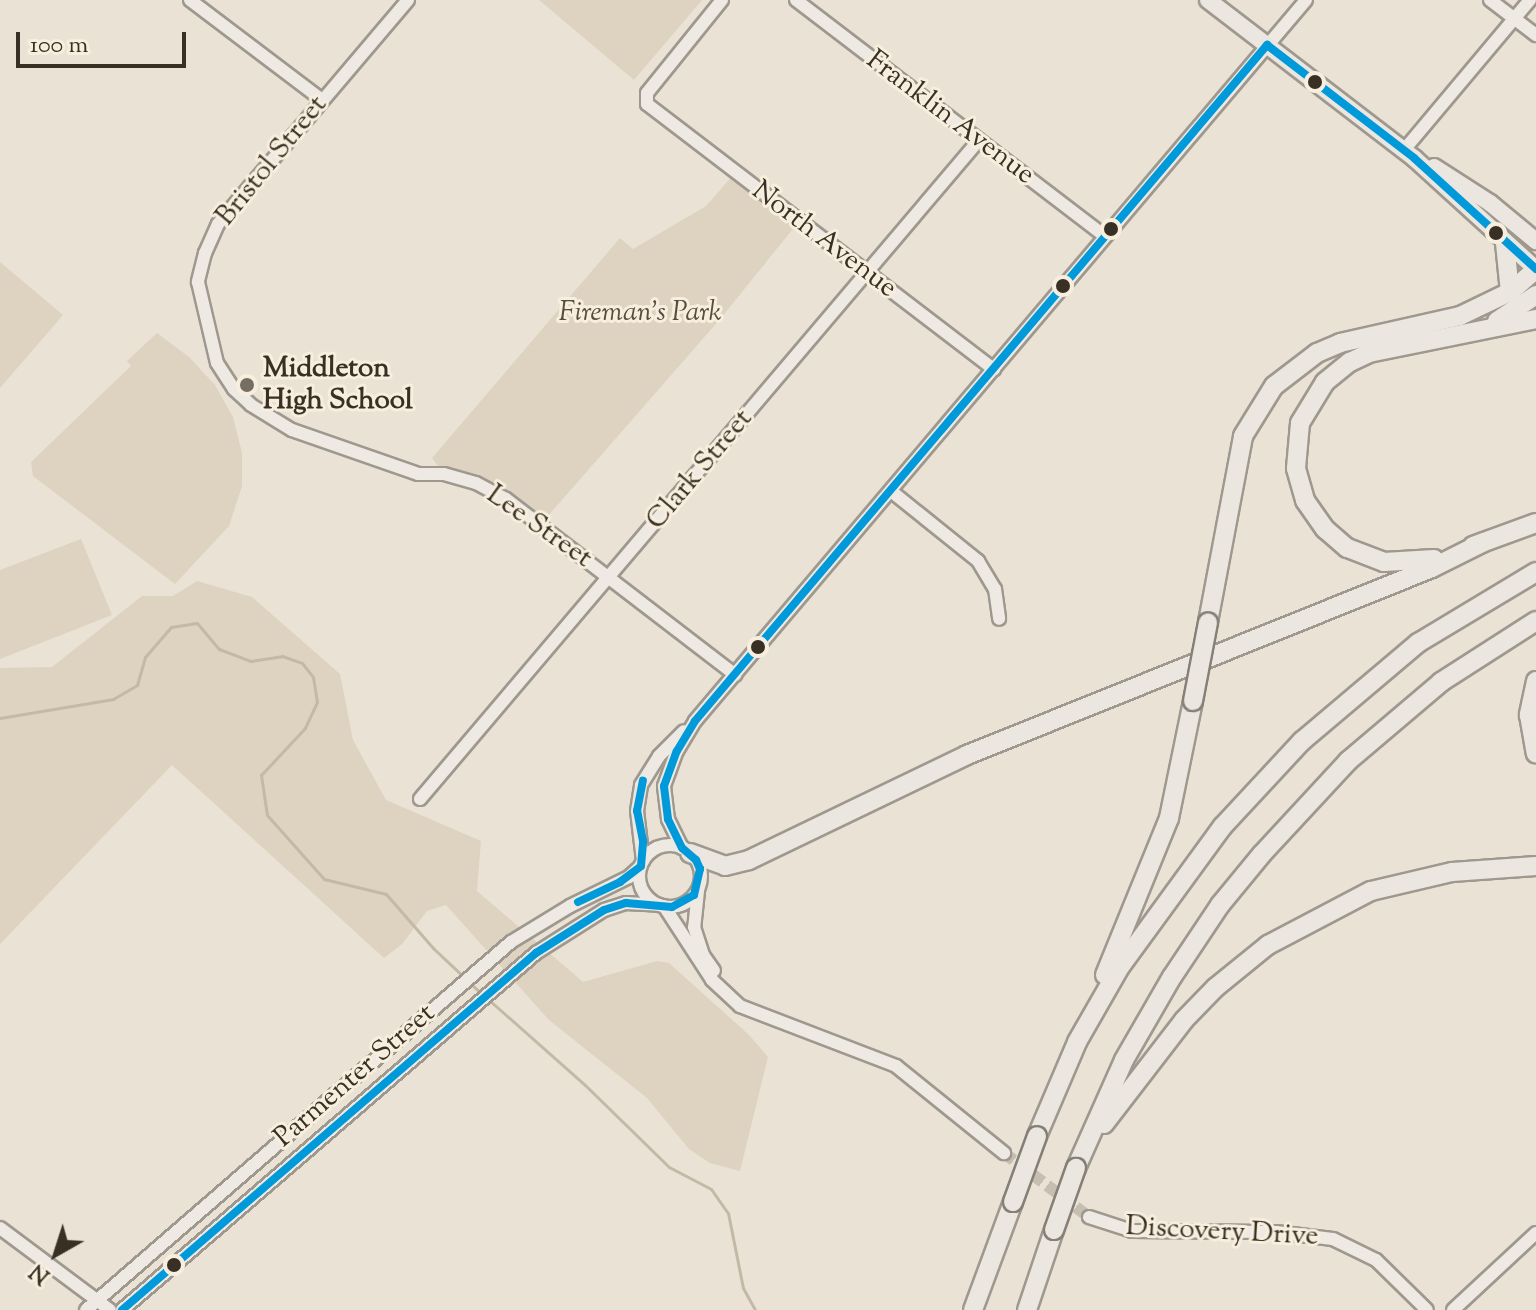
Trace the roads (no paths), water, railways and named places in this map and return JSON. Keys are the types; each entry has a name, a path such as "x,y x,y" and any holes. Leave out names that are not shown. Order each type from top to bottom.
{"highway":[{"path":"1505,243 1510,292"},
{"path":"973,1310 1037,1136 1169,818 1243,436 1274,386 1300,363 1340,343 1460,316 1510,292 1536,269"},
{"path":"1488,326 1536,295"},
{"path":"1536,319 1488,326 1369,353 1350,362 1325,382 1308,406 1300,423 1295,454 1301,488 1314,516 1338,541 1361,555 1407,564 1482,543 1536,523"},
{"path":"686,851 725,866 749,860 967,755 1432,568 1482,543"},
{"path":"1077,1042 1158,911 1223,826 1276,767 1418,643 1536,572"},
{"path":"1027,1310 1078,1164 1124,1060 1172,977 1220,905 1314,795 1429,692 1536,621"},
{"path":"1536,681 1529,715 1536,753"},
{"path":"1078,1164 1184,1020 1215,988 1268,945 1371,891 1452,872 1536,866"}],"main road":[{"path":"1208,0 1409,154 1536,269"},
{"path":"1409,154 1463,185 1536,241"}],"street":[{"path":"190,0 321,99"},
{"name":"Bristol Street","path":"234,389 217,363 198,282 205,253 218,224 408,0"},
{"name":"North Avenue","path":"722,0 647,93 647,104 994,369"},
{"name":"Franklin Avenue","path":"796,0 1105,236"},
{"path":"1004,1153 896,1066 740,1006 712,980 662,906 644,893 640,885 642,863 637,811 641,785 659,756 735,675 1306,0"},
{"path":"1490,0 1536,35"},
{"path":"1409,154 1530,0"},
{"name":"Clark Street","path":"420,799 979,140"},
{"name":"Lee Street","path":"234,389 292,430 418,474 444,474 476,483 511,503 735,675"},
{"path":"891,491 978,561 995,589 999,619"},
{"path":"695,721 673,759 664,786 668,819 700,869 694,927 703,955 724,982 764,1017"},
{"path":"642,863 664,846 686,851"},
{"name":"Parmenter Street","path":"86,1310 484,966 541,922 620,882 642,863"},
{"path":"662,906 688,901 698,888"},
{"name":"Parmenter Street","path":"122,1310 536,953 604,910 626,903 662,906"},
{"name":"Discovery Drive","path":"1089,1217 1132,1231 1276,1232 1333,1239 1376,1260 1427,1310"},
{"path":"0,1228 110,1310"},
{"path":"1453,1310 1536,1233"}],"waterway":[{"path":"0,718 113,699 137,685 145,657 171,627 197,623 219,649 251,661 282,656 302,663 313,677 317,702 305,728 261,775 267,815 324,879 386,894 433,948 466,979"},
{"path":"471,984 483,995"},
{"path":"489,1000 585,1085 669,1167 711,1189 728,1213 743,1288 755,1310"}],"tunnel":[{"path":"1004,1153 1089,1217"}],"place":[{"name":"Middleton High School","path":"247,385"}],"park label":[{"name":"Fireman's Park","path":"640,313"}]}
